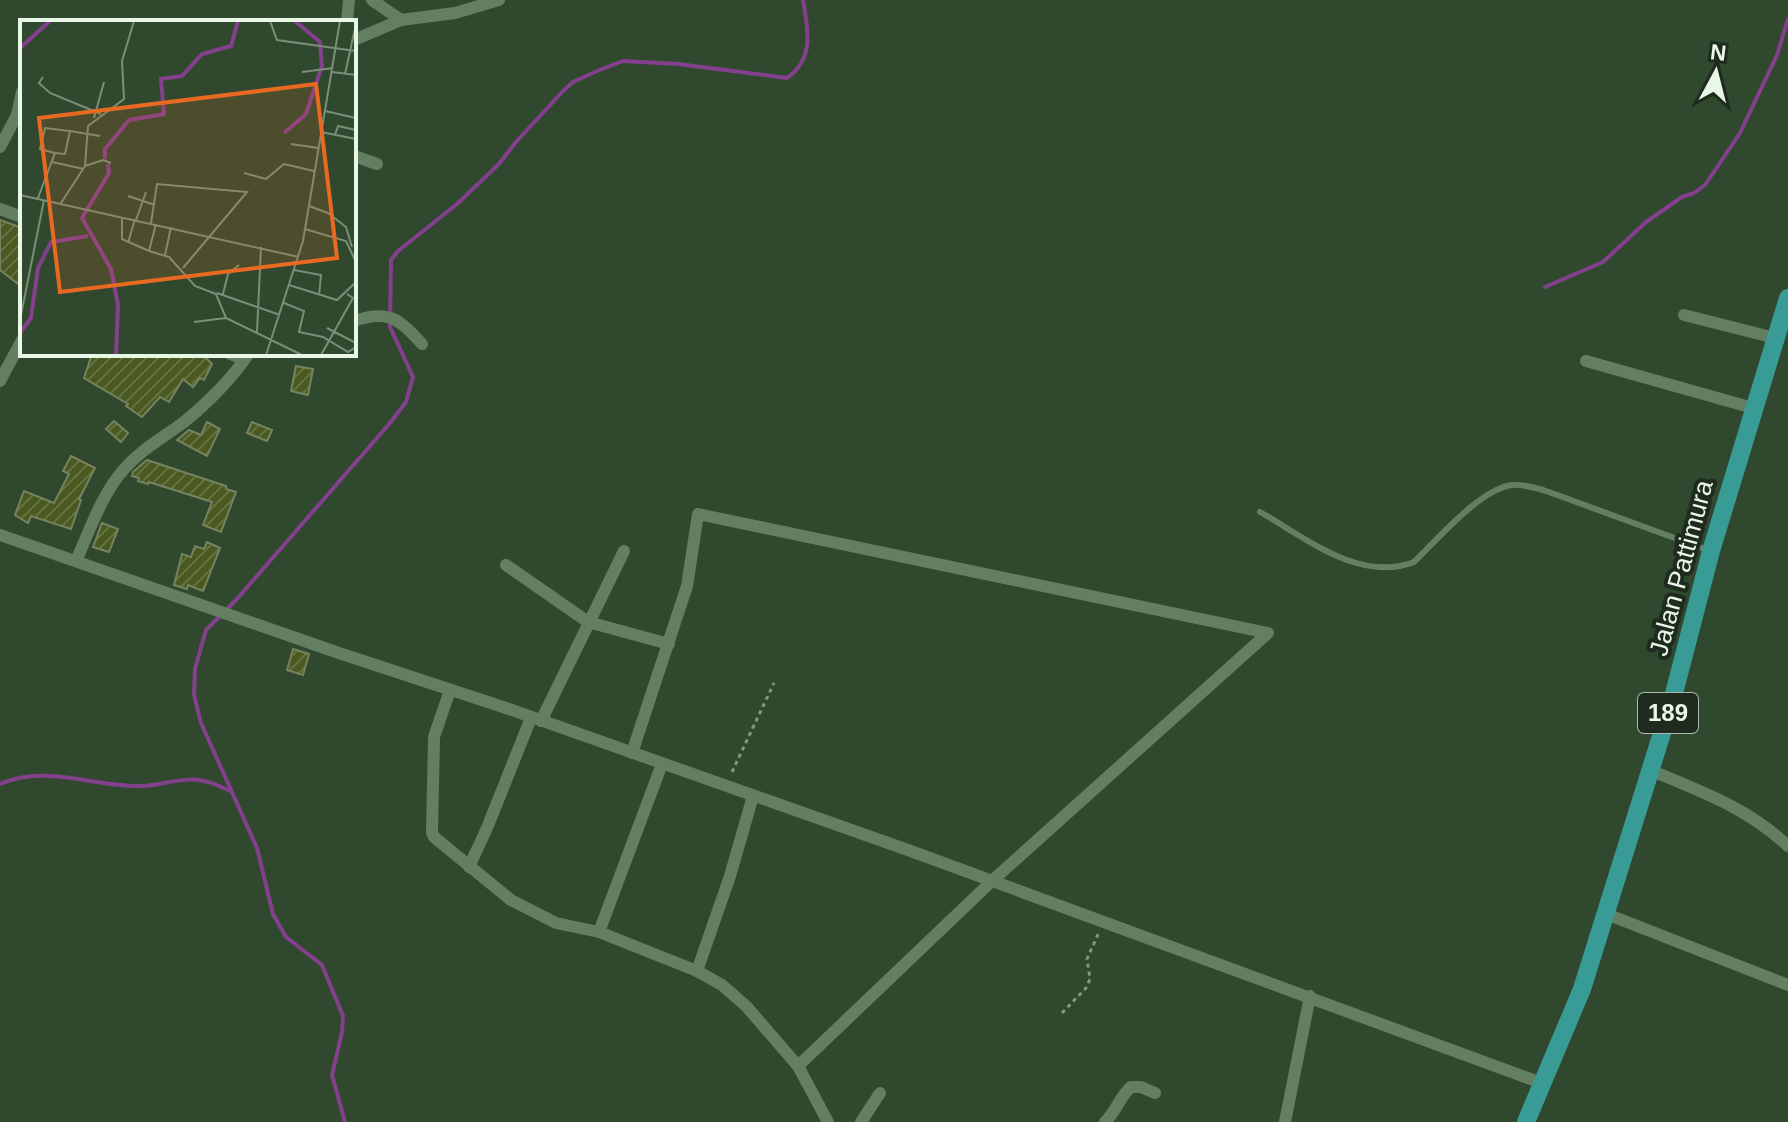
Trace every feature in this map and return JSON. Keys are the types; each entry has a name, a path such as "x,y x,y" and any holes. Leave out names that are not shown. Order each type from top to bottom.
{"main road":[{"name":"Jalan Pattimura","path":"1526,1122 1582,989 1672,701 1753,408 1787,307"}],"street":[{"path":"347,20 349,0"},
{"path":"372,0 401,20"},
{"path":"356,39 401,20 455,13 499,0"},
{"path":"0,147 20,116"},
{"path":"356,157 377,164"},
{"path":"0,209 20,216"},
{"path":"1684,315 1775,338"},
{"path":"356,321 390,316 403,323 422,344"},
{"path":"0,381 20,344"},
{"path":"76,561 109,489 123,469 143,449 187,420 247,357"},
{"path":"1586,361 1753,408"},
{"path":"632,753 687,586 698,514 1268,633 993,880 798,1066"},
{"path":"0,535 993,880 1544,1084"},
{"path":"469,867 536,720 624,551"},
{"path":"506,565 588,622 669,644"},
{"path":"450,690 434,737 432,832 441,845 511,900 543,918 572,928 599,932 697,971 722,985 746,1006 798,1066 828,1122"},
{"path":"599,932 662,764"},
{"path":"1650,770 1742,809 1788,846"},
{"path":"697,971 730,876 753,796"},
{"path":"1604,913 1788,985"},
{"path":"1285,1122 1310,996"},
{"path":"1105,1122 1131,1087 1141,1087 1155,1093"},
{"path":"861,1122 880,1093"}],"lane":[{"path":"1260,512 1346,561 1382,569 1399,568 1414,562 1492,491 1510,485 1524,485 1711,551"}],"path":[{"path":"725,787 774,683"},
{"path":"1062,1013 1086,988 1090,979 1089,950 1105,922"}],"building":[{"path":"0,220 20,227 20,285 0,270"},
{"path":"91,356 204,356 212,364 204,380 200,378 193,387 183,379 169,402 160,397 142,417 126,406 128,404 84,378"},
{"path":"296,366 313,369 308,395 291,391"},
{"path":"114,421 128,433 121,442 106,429"},
{"path":"207,422 220,429 207,456 177,440 189,430 201,435"},
{"path":"252,422 272,430 267,441 247,433"},
{"path":"71,456 95,468 79,499 71,529 31,516 28,523 15,515 24,491 54,503 69,474 63,471"},
{"path":"147,460 236,492 221,532 203,525 212,502 138,481 139,478 132,476"},
{"path":"102,523 118,529 109,552 93,547"},
{"path":"207,542 220,548 203,591 188,585 187,589 174,585 182,554 191,557 195,546 204,549"},
{"path":"293,649 309,654 303,675 287,670"}],"waterway":[{"path":"345,1122 332,1075 343,1016 322,965 286,937 273,914 257,848 201,723 194,695 195,669 206,630 236,600 406,402 413,377 390,327 391,260 398,251 457,204 498,165 563,91 573,82 597,71 623,61 678,64 787,78 806,53 808,32 803,0"},
{"path":"1545,287 1603,262 1646,222 1705,185 1740,133 1777,55 1788,19"},
{"path":"0,784 35,776 141,786 196,780 232,792"}]}
